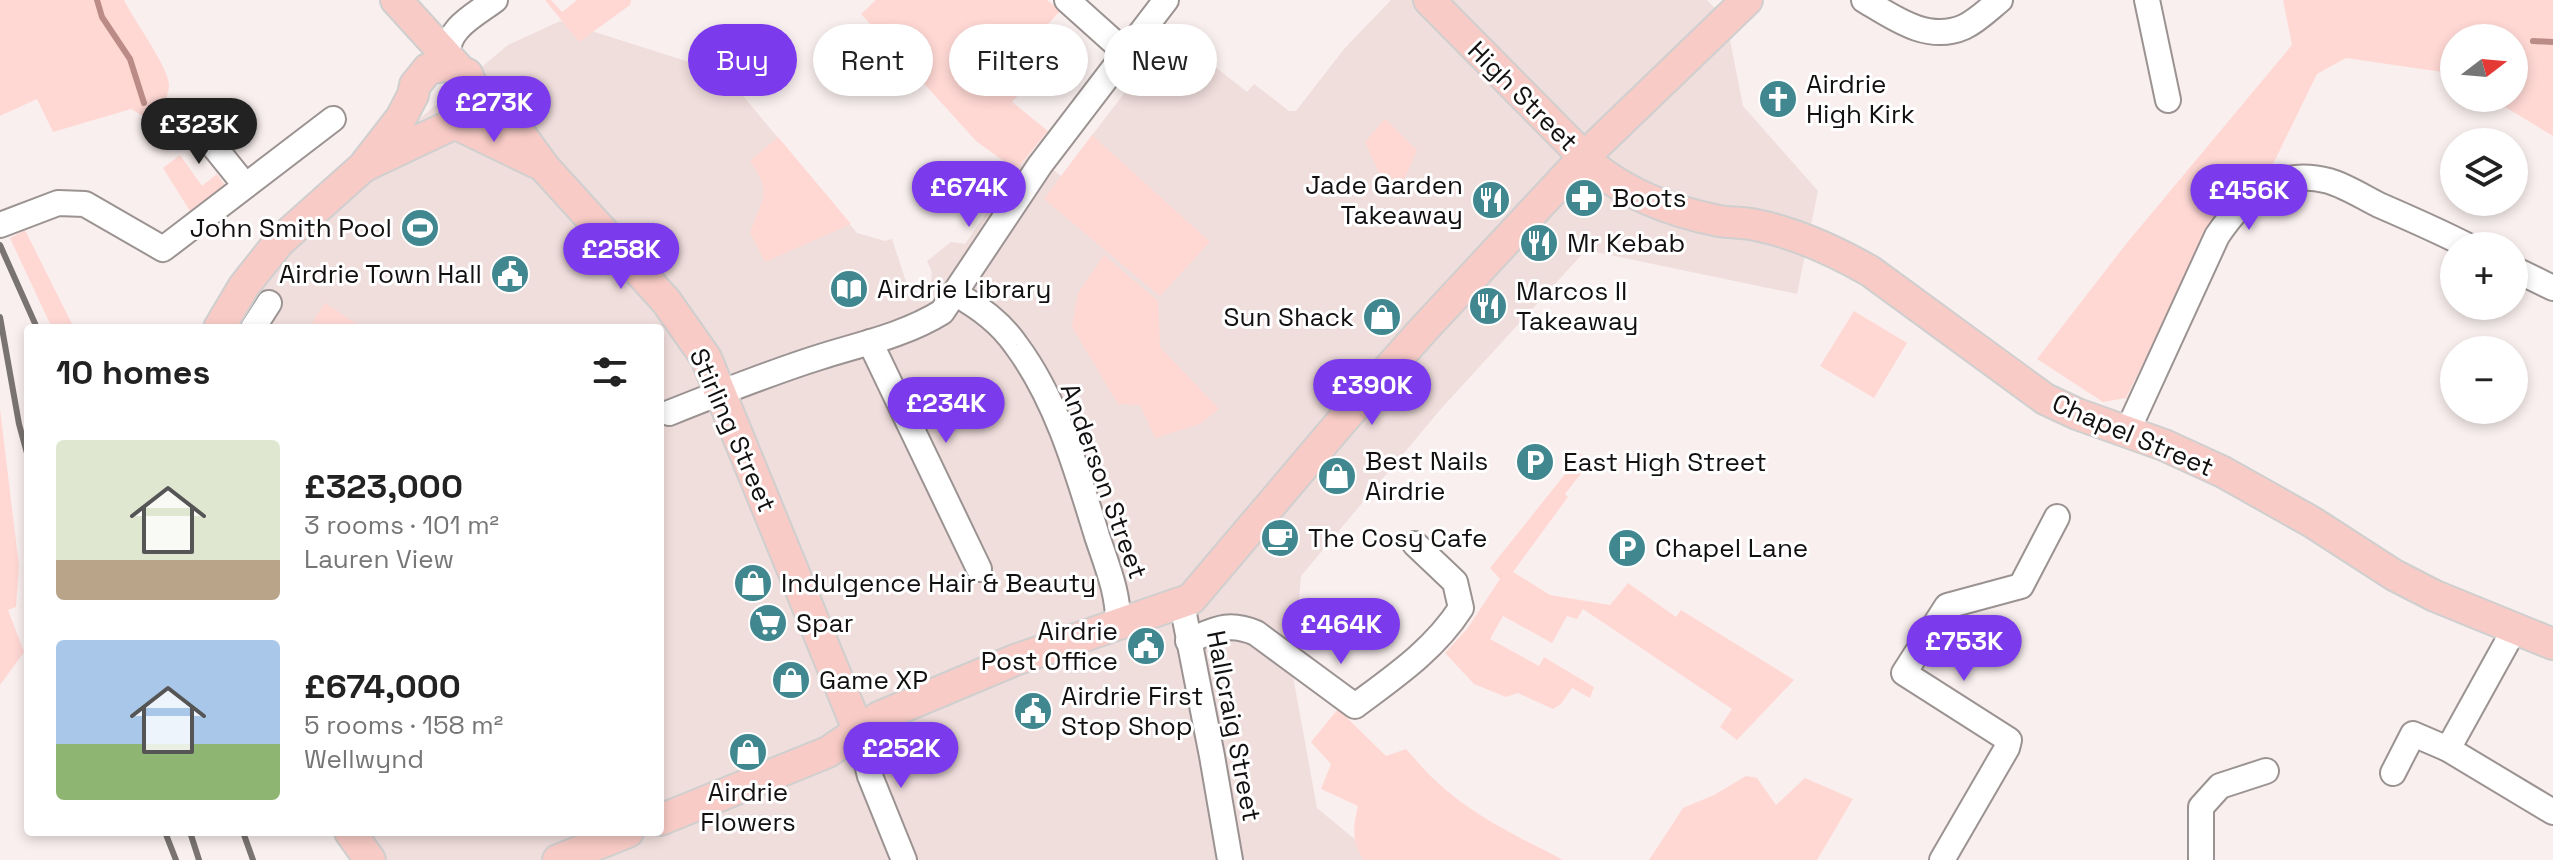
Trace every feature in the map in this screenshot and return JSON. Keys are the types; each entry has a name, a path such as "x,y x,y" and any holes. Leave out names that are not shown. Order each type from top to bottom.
{"main road":[{"name":"High Street","path":"1429,0 1584,157"},
{"path":"664,818 828,752 879,717 1002,666 1182,604 1200,591 1352,409 1584,157 1747,0"},
{"name":"Stirling Street","path":"397,1 460,72 516,128 545,168 679,317 706,358 859,732"},
{"path":"397,1 414,54 414,90 420,115 428,121 451,125"},
{"path":"221,324 244,286 279,242 363,167 401,118 428,69 448,65 460,72 471,111 451,125 363,167"},
{"name":"Stirling Street","path":"451,125 545,168"},
{"name":"Chapel Street","path":"1584,157 1613,182 1634,194 1680,211 1781,232 1849,259 1870,271 2045,399 2077,414 2164,445 2223,472 2312,522 2394,575 2435,596 2553,644"},
{"path":"342,836 350,860"},
{"path":"353,836 370,860"},
{"path":"558,860 618,836"}],"street":[{"path":"460,72 447,46 452,33 495,0"},
{"path":"1067,0 1104,33"},
{"path":"1147,24 1166,0"},
{"path":"1864,0 1910,27 1945,32 1966,27 2000,0"},
{"path":"2147,0 2168,100"},
{"path":"669,413 721,392 926,322 942,312 1040,165 1104,80"},
{"path":"190,117 245,185"},
{"path":"10,221 58,203 85,204 163,249 333,119"},
{"path":"2127,432 2217,236 2250,194 2294,179 2329,181 2440,233"},
{"path":"2528,276 2553,288"},
{"name":"Anderson Street","path":"956,294 995,320 1014,342 1047,394 1085,497 1119,604 1118,625"},
{"path":"256,324 269,303"},
{"path":"870,342 979,569"},
{"path":"1942,860 2009,740 1904,673 1947,606 2021,586 2057,517"},
{"path":"1188,641 1224,626 1238,626 1256,633 1355,706 1408,667 1445,633 1461,608 1455,582 1415,544"},
{"name":"Hallcraig Street","path":"1182,604 1230,860"},
{"path":"2448,749 2515,628"},
{"path":"859,732 870,776 904,860"},
{"path":"2393,773 2413,734 2448,749 2553,812"},
{"path":"2201,860 2201,807 2220,786 2266,771"}],"shaded area":[{"path":"0,0 124,0 167,77 169,87 165,104 145,117 131,109 53,132 37,99 0,116"},
{"path":"545,0 551,0 562,12 577,0 631,0 630,5 579,42"},
{"path":"876,0 1047,0 1060,11 1048,24 949,24 949,96 1017,96 1012,102 1048,131 1016,170 976,141 933,94 933,24 870,24 861,14"},
{"path":"1391,0 1707,0 1726,20 1743,106 1818,191 1797,294 1586,250 1440,410 1301,576 1293,676 1317,808 1380,860 370,860 353,836 664,836 664,324 223,324 358,170 508,45 560,21 688,62 688,96 743,96 857,233 885,241 892,239 912,300 921,298 931,283 932,272 927,261 951,242 965,244 1032,152 1061,176 1122,96 1217,96 1217,68 1247,92 1254,84 1289,111 1296,111 1344,49"},
{"path":"2283,0 2553,0 2553,136 2513,112 2528,112 2528,24 2440,24 2440,72 2346,58 2317,74 2273,164 2228,192 2126,398 2103,402 2037,359 2126,244 2292,45"},
{"path":"1385,119 1417,150 1399,192 1378,171 1365,142"},
{"path":"1092,135 1210,242 1160,296 1044,199"},
{"path":"778,137 851,224 765,262 750,233 763,190 750,161"},
{"path":"180,155 202,186 217,174 225,185 190,211 163,168"},
{"path":"25,230 72,324 50,324 10,238"},
{"path":"1104,255 1158,301 1160,347 1219,409 1200,424 1155,438 1140,405 1118,404 1072,327 1078,293"},
{"path":"325,303 357,324 312,324"},
{"path":"1854,311 1907,343 1874,398 1820,366"},
{"path":"0,409 19,566 16,607 8,610 24,652 0,685"},
{"path":"1581,454 1590,462 1513,572 1550,595 1610,605 1628,583 1676,617 1681,610 1794,680 1737,740 1720,727 1732,709 1583,609 1577,619 1567,616 1552,643 1503,616 1490,639 1539,666 1544,657 1594,687 1590,698 1572,688 1561,704 1553,709 1518,693 1506,697 1474,684 1445,653 1467,629 1500,579 1490,568"},
{"path":"1338,709 1386,756 1406,749 1432,777 1464,804 1496,825 1563,860 1364,860 1354,834 1358,806 1321,789 1331,764 1311,742"},
{"path":"1746,776 1757,778 1776,805 1805,778 1853,799 1817,860 1649,860 1683,808 1714,795"}],"waterway":[{"path":"97,0 102,17 130,59 144,103"},
{"path":"2533,41 2553,42"}],"railway":[{"path":"0,245 35,324"},
{"path":"0,317 24,442"},
{"path":"167,836 176,860"},
{"path":"191,836 199,860"},
{"path":"244,836 253,860"}],"place":[{"name":"Airdrie High Kirk","path":"1778,99"},
{"name":"Boots","path":"1584,198"},
{"name":"Jade Garden Takeaway","path":"1491,200"},
{"name":"John Smith Pool","path":"420,228"},
{"name":"Mr Kebab","path":"1539,243"},
{"name":"Airdrie Town Hall","path":"510,274"},
{"name":"Airdrie Library","path":"849,289"},
{"name":"Marcos II Takeaway","path":"1488,306"},
{"name":"Sun Shack","path":"1382,317"},
{"name":"East High Street","path":"1535,462"},
{"name":"Best Nails Airdrie","path":"1337,476"},
{"name":"The Cosy Cafe","path":"1280,538"},
{"name":"Chapel Lane","path":"1627,548"},
{"name":"Indulgence Hair & Beauty","path":"753,583"},
{"name":"Spar","path":"768,623"},
{"name":"Airdrie Post Office","path":"1146,646"},
{"name":"Game XP","path":"791,680"},
{"name":"Airdrie First Stop Shop","path":"1033,711"},
{"name":"Airdrie Flowers","path":"748,752"}]}
